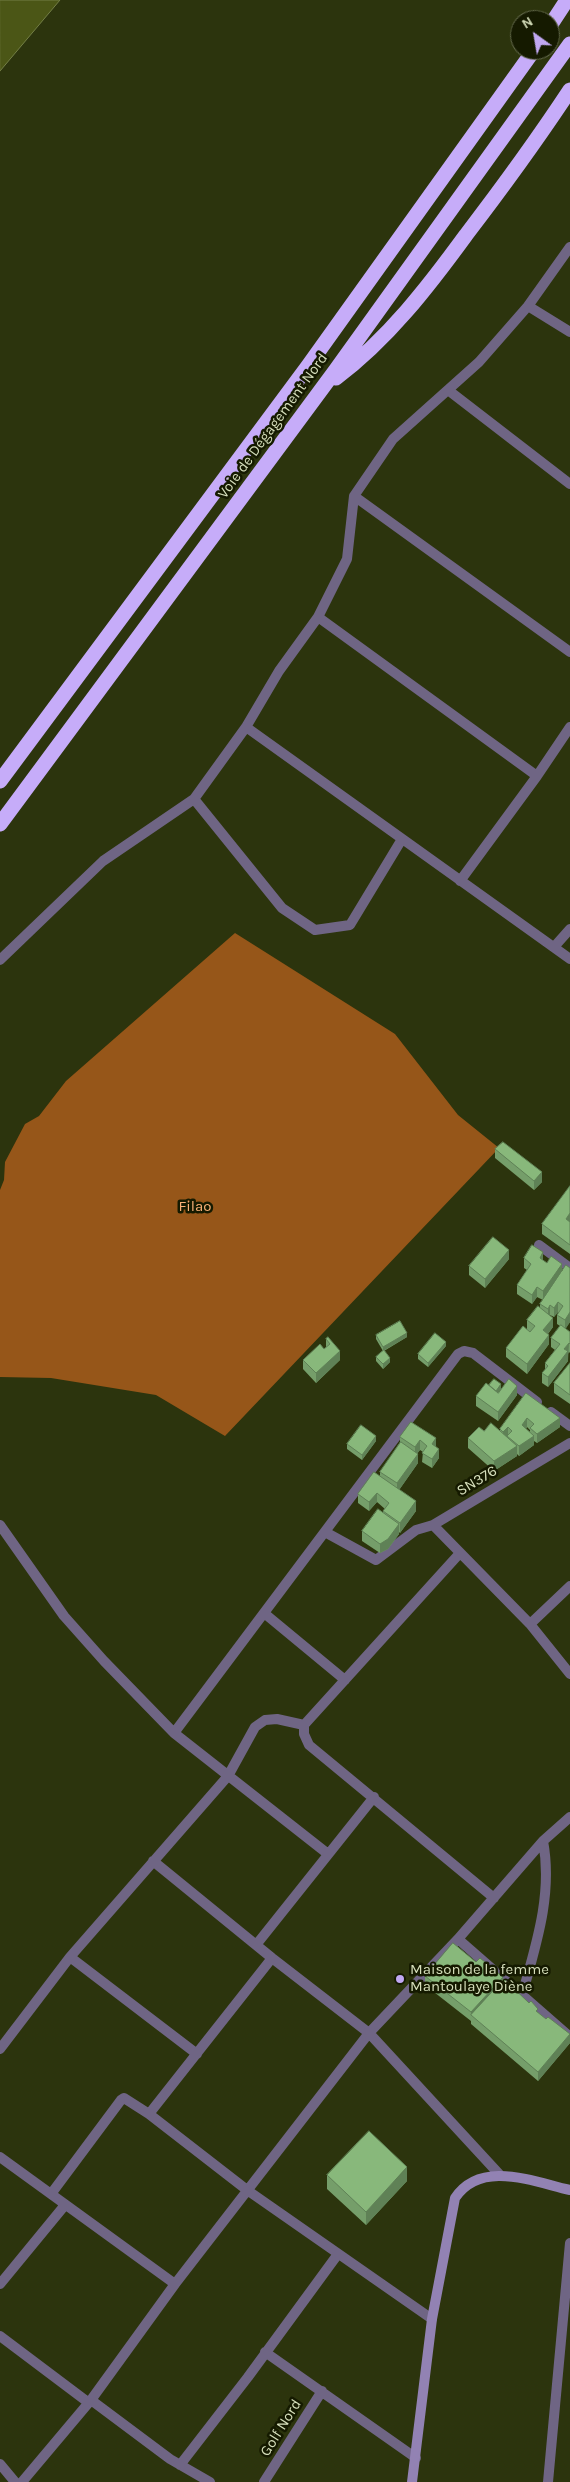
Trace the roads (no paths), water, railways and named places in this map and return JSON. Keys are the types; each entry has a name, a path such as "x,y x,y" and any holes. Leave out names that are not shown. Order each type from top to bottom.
{"highway":[{"path":"560,11 567,0"},
{"name":"Voie de Dégagement Nord","path":"0,824 323,388 570,44"},
{"name":"Voie de Dégagement Nord","path":"0,781 308,366 527,60"},
{"path":"323,388 354,364 428,287 520,164 570,90"}],"street":[{"path":"0,960 103,861 194,799 246,727 279,671 318,617 346,559 354,496 393,439 479,362 528,306 570,247"},
{"path":"528,306 570,332"},
{"path":"448,390 570,484"},
{"path":"354,496 570,652"},
{"path":"318,617 537,776"},
{"path":"246,727 570,958"},
{"path":"460,881 537,776 570,727"},
{"path":"194,799 282,908 315,930 350,925 402,839"},
{"path":"554,947 570,929"},
{"path":"539,1245 570,1268"},
{"path":"174,1733 458,1354 464,1351 472,1353 570,1426"},
{"name":"SN376","path":"325,1532 376,1560 416,1530 433,1525 570,1443"},
{"path":"0,1525 64,1616 104,1661 174,1733 328,1854"},
{"path":"433,1525 530,1624 570,1674"},
{"path":"460,1553 304,1725 304,1734 309,1744 494,1898"},
{"path":"530,1624 570,1586"},
{"path":"264,1613 345,1680"},
{"path":"0,2048 70,1957 228,1776 255,1727 265,1720 277,1719 304,1725"},
{"path":"256,1945 374,1797"},
{"path":"22,2482 90,2402 175,2284 369,2033 458,1939 542,1841 570,1816"},
{"path":"522,1995 546,1894 546,1862 542,1841"},
{"path":"153,1861 272,1958 369,2033 499,2174"},
{"path":"458,1939 570,2037"},
{"path":"70,1957 197,2054"},
{"path":"149,2114 272,1958"},
{"path":"50,2194 121,2100 127,2100 149,2114 247,2190 432,2319"},
{"path":"0,2157 175,2284"},
{"path":"412,2482 432,2319 455,2198 469,2184 499,2174 570,2190"},
{"path":"0,2284 65,2205"},
{"path":"548,2482 570,2243"},
{"path":"180,2465 248,2377 338,2254"},
{"path":"0,2336 180,2465 210,2482"},
{"path":"265,2352 416,2458"},
{"name":"Golf Nord","path":"264,2482 322,2391"},
{"path":"0,2464 15,2482"}],"place":[{"name":"Maison de la femme Mantoulaye Diène","path":"400,1979"}],"park label":[{"name":"Filao","path":"195,1207"}]}
